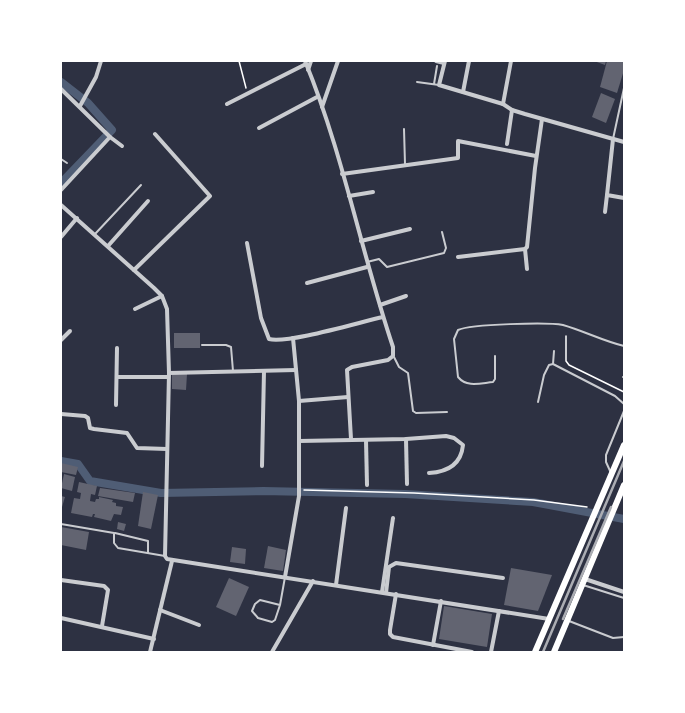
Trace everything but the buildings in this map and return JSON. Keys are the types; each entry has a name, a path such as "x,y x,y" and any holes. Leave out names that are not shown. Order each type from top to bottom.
{"main road":[{"path":"535,652 624,445"},
{"path":"554,652 624,485"}],"street":[{"path":"82,102 96,77 101,61"},
{"path":"308,70 312,61"},
{"path":"322,107 338,61"},
{"path":"436,61 444,62 439,85 503,104 512,110 624,142"},
{"path":"463,92 469,61"},
{"path":"503,104 511,61"},
{"path":"227,104 305,62 322,107 349,196 367,265 393,346 393,356 388,360 352,367 347,370 351,439"},
{"path":"61,90 82,102 105,132 122,146"},
{"path":"258,128 317,97"},
{"path":"507,144 512,110"},
{"path":"527,269 524,249 528,243 536,156 542,119"},
{"path":"134,270 210,196 155,134"},
{"path":"61,190 110,136"},
{"path":"605,212 613,139"},
{"path":"342,174 405,164 458,158 458,140 536,156"},
{"path":"349,196 373,192"},
{"path":"607,195 624,198"},
{"path":"108,246 148,201"},
{"path":"61,205 95,234 162,296 167,309 168,375 165,556 172,561 313,581 549,619"},
{"path":"61,237 77,218"},
{"path":"361,241 410,229"},
{"path":"247,243 265,333 269,338 274,340 293,338 383,317"},
{"path":"458,257 524,249"},
{"path":"307,283 367,265"},
{"path":"135,309 162,296"},
{"path":"380,305 406,296"},
{"path":"61,340 70,331"},
{"path":"285,577 299,492 299,401 293,338"},
{"path":"116,405 117,348"},
{"path":"117,377 296,370"},
{"path":"262,466 264,371"},
{"path":"299,401 348,397"},
{"path":"61,414 85,416 88,418 90,428 127,433 136,447 140,449 167,449"},
{"path":"299,441 406,439 446,436 460,441 463,445 460,456 452,467 446,471 429,473"},
{"path":"406,439 407,484"},
{"path":"366,440 367,485"},
{"path":"336,585 346,508"},
{"path":"384,592 393,518"},
{"path":"150,652 172,561"},
{"path":"384,592 389,567 396,563 503,578"},
{"path":"61,580 104,586 108,590 102,626"},
{"path":"272,652 313,581"},
{"path":"584,582 624,592"},
{"path":"396,594 390,634 393,637 472,652"},
{"path":"433,645 441,601"},
{"path":"160,610 199,625"},
{"path":"491,652 499,611"},
{"path":"61,618 102,626 154,639"}],"lane":[{"path":"434,84 437,66"},
{"path":"417,82 439,85"},
{"path":"613,139 624,88"},
{"path":"404,129 405,164"},
{"path":"61,159 67,163"},
{"path":"95,234 141,185"},
{"path":"367,265 379,259 387,268 444,253 446,248 442,232"},
{"path":"494,356 495,379 493,382 468,384 462,382 458,377 454,339 458,330 480,326 553,324 572,328 624,346"},
{"path":"202,345 231,346 233,372"},
{"path":"553,364 554,351"},
{"path":"393,356 399,367 408,373 413,410 416,413 447,412"},
{"path":"538,402 544,375 549,365 553,364"},
{"path":"553,364 616,396 624,404"},
{"path":"611,474 606,462 606,455 624,411"},
{"path":"61,524 114,533 148,541 148,553"},
{"path":"114,533 114,543 118,548 165,556"},
{"path":"280,605 260,600 255,604 252,611 258,618 272,622 277,618 280,605 285,577"},
{"path":"584,582 624,598"},
{"path":"568,621 613,638 624,637"}],"path":[{"path":"239,61 247,93"},
{"path":"566,336 566,361 569,365 624,392"},
{"path":"299,492 426,494 534,500 588,507"}],"waterway":[{"path":"61,82 88,103 112,130 61,183"},
{"path":"61,461 78,464 90,481 161,493 263,491 405,494 533,502 624,519"}],"railway":[{"path":"543,652 624,461"},
{"path":"563,619 611,507"}]}
